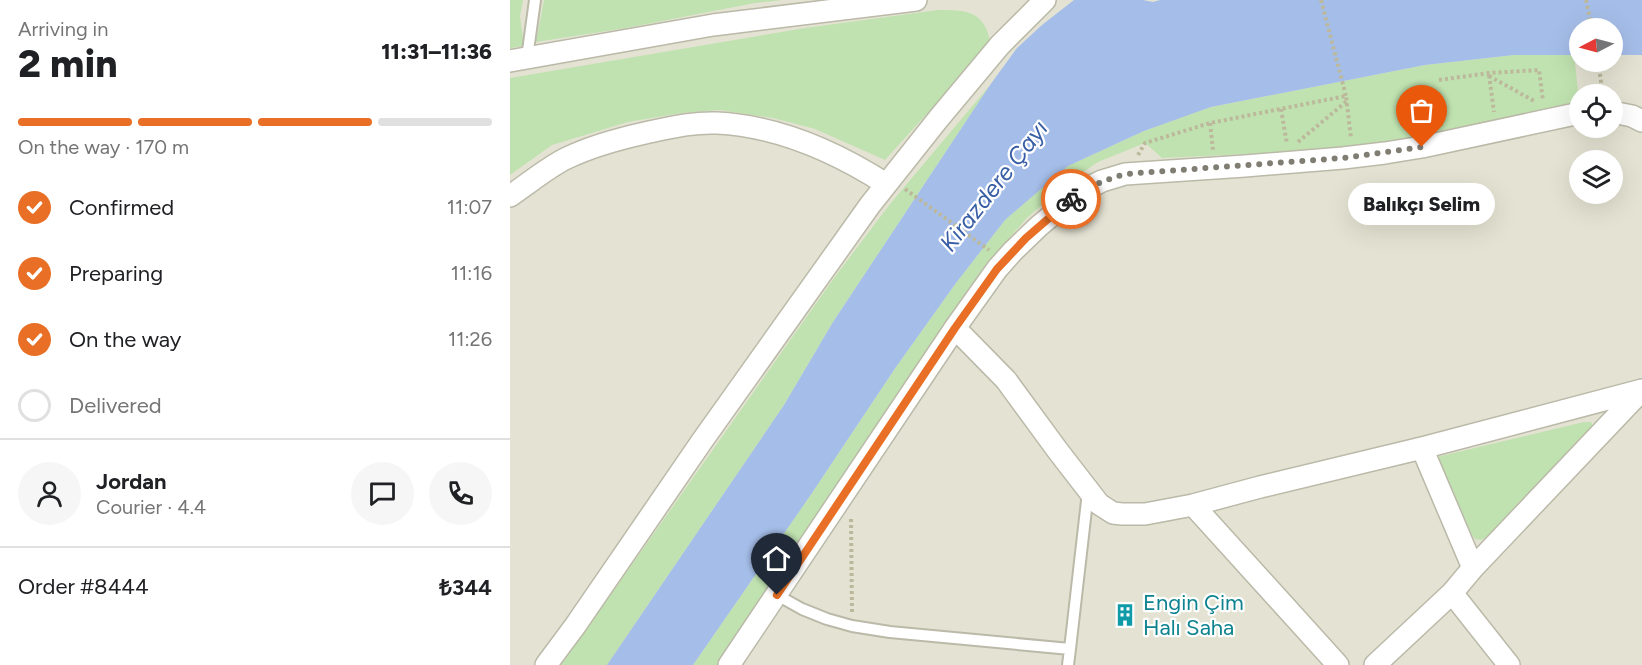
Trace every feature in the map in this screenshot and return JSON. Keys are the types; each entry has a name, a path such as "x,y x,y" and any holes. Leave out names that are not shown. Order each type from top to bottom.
{"street":[{"path":"518,60 713,25 916,0"},
{"path":"546,665 702,441 889,182 1000,45 1046,0"},
{"path":"1623,114 1642,121"},
{"path":"729,665 955,328 1004,262 1039,226 1080,192 1102,181 1125,174 1289,156 1353,157 1422,147 1569,115"},
{"path":"510,196 565,159 598,146 685,125 716,123 741,125 800,141 889,182"},
{"path":"955,328 1006,380 1088,491 1106,509 1122,514 1145,513 1193,505 1642,390"},
{"path":"1375,665 1452,593 1642,390"},
{"path":"1422,448 1473,568"},
{"path":"1193,505 1338,665"},
{"path":"1452,593 1509,665"}],"lane":[{"path":"518,60 535,0"},
{"path":"1068,665 1088,491"},
{"path":"777,595 810,612 852,626 890,632 1070,649"}],"path":[{"path":"1322,0 1346,98 1353,157"},
{"path":"1586,0 1590,18"},
{"path":"1439,80 1489,74 1539,70 1544,106 1489,74"},
{"path":"1489,74 1496,131"},
{"path":"1125,174 1145,143 1210,123 1346,98"},
{"path":"1289,156 1346,98"},
{"path":"1281,109 1289,156"},
{"path":"1210,123 1214,156"},
{"path":"889,182 1004,262"},
{"path":"850,484 852,626"}],"shaded area":[{"path":"510,0 1642,0 1642,665 510,665"}],"green space":[{"path":"510,0 523,0 520,16 524,46 510,48"},
{"path":"544,0 783,0 536,42"},
{"path":"938,10 957,10 978,17 987,30 990,40 981,54 885,160 815,129 773,118 720,110 681,113 628,122 552,145 510,175 510,78 805,28"},
{"path":"1569,54 1569,72 1576,72 1577,84 1569,84 1569,103 1392,143 1348,149 1162,158 1145,143 1098,162 1064,185 1026,219 983,268 717,665 693,665 956,283 1005,220 1068,166 1144,131 1211,107 1425,65 1514,55"},
{"path":"990,85 833,322 784,405 607,665 561,665 834,278 890,204"},
{"path":"1591,422 1593,426 1487,537 1481,540 1475,539 1437,457"}],"water":[{"name":"Kirazdere Çayı","path":"1074,0 1153,2 1160,0 1642,0 1642,55 1623,55 1623,18 1569,18 1569,55 1514,55 1425,65 1211,107 1144,131 1068,166 1005,220 956,283 693,665 607,665 784,405 833,322 990,85 1017,48"}],"way so far":[{"path":"1071,199 1102,181 1125,174 1343,158 1422,147"}],"place":[{"name":"Balıkçı Selim","path":"1422,147"},
{"name":"Engin Çim Halı Saha","path":"1125,615"}],"route":[{"path":"777,595 955,328 997,269 1026,238 1071,199"}]}
